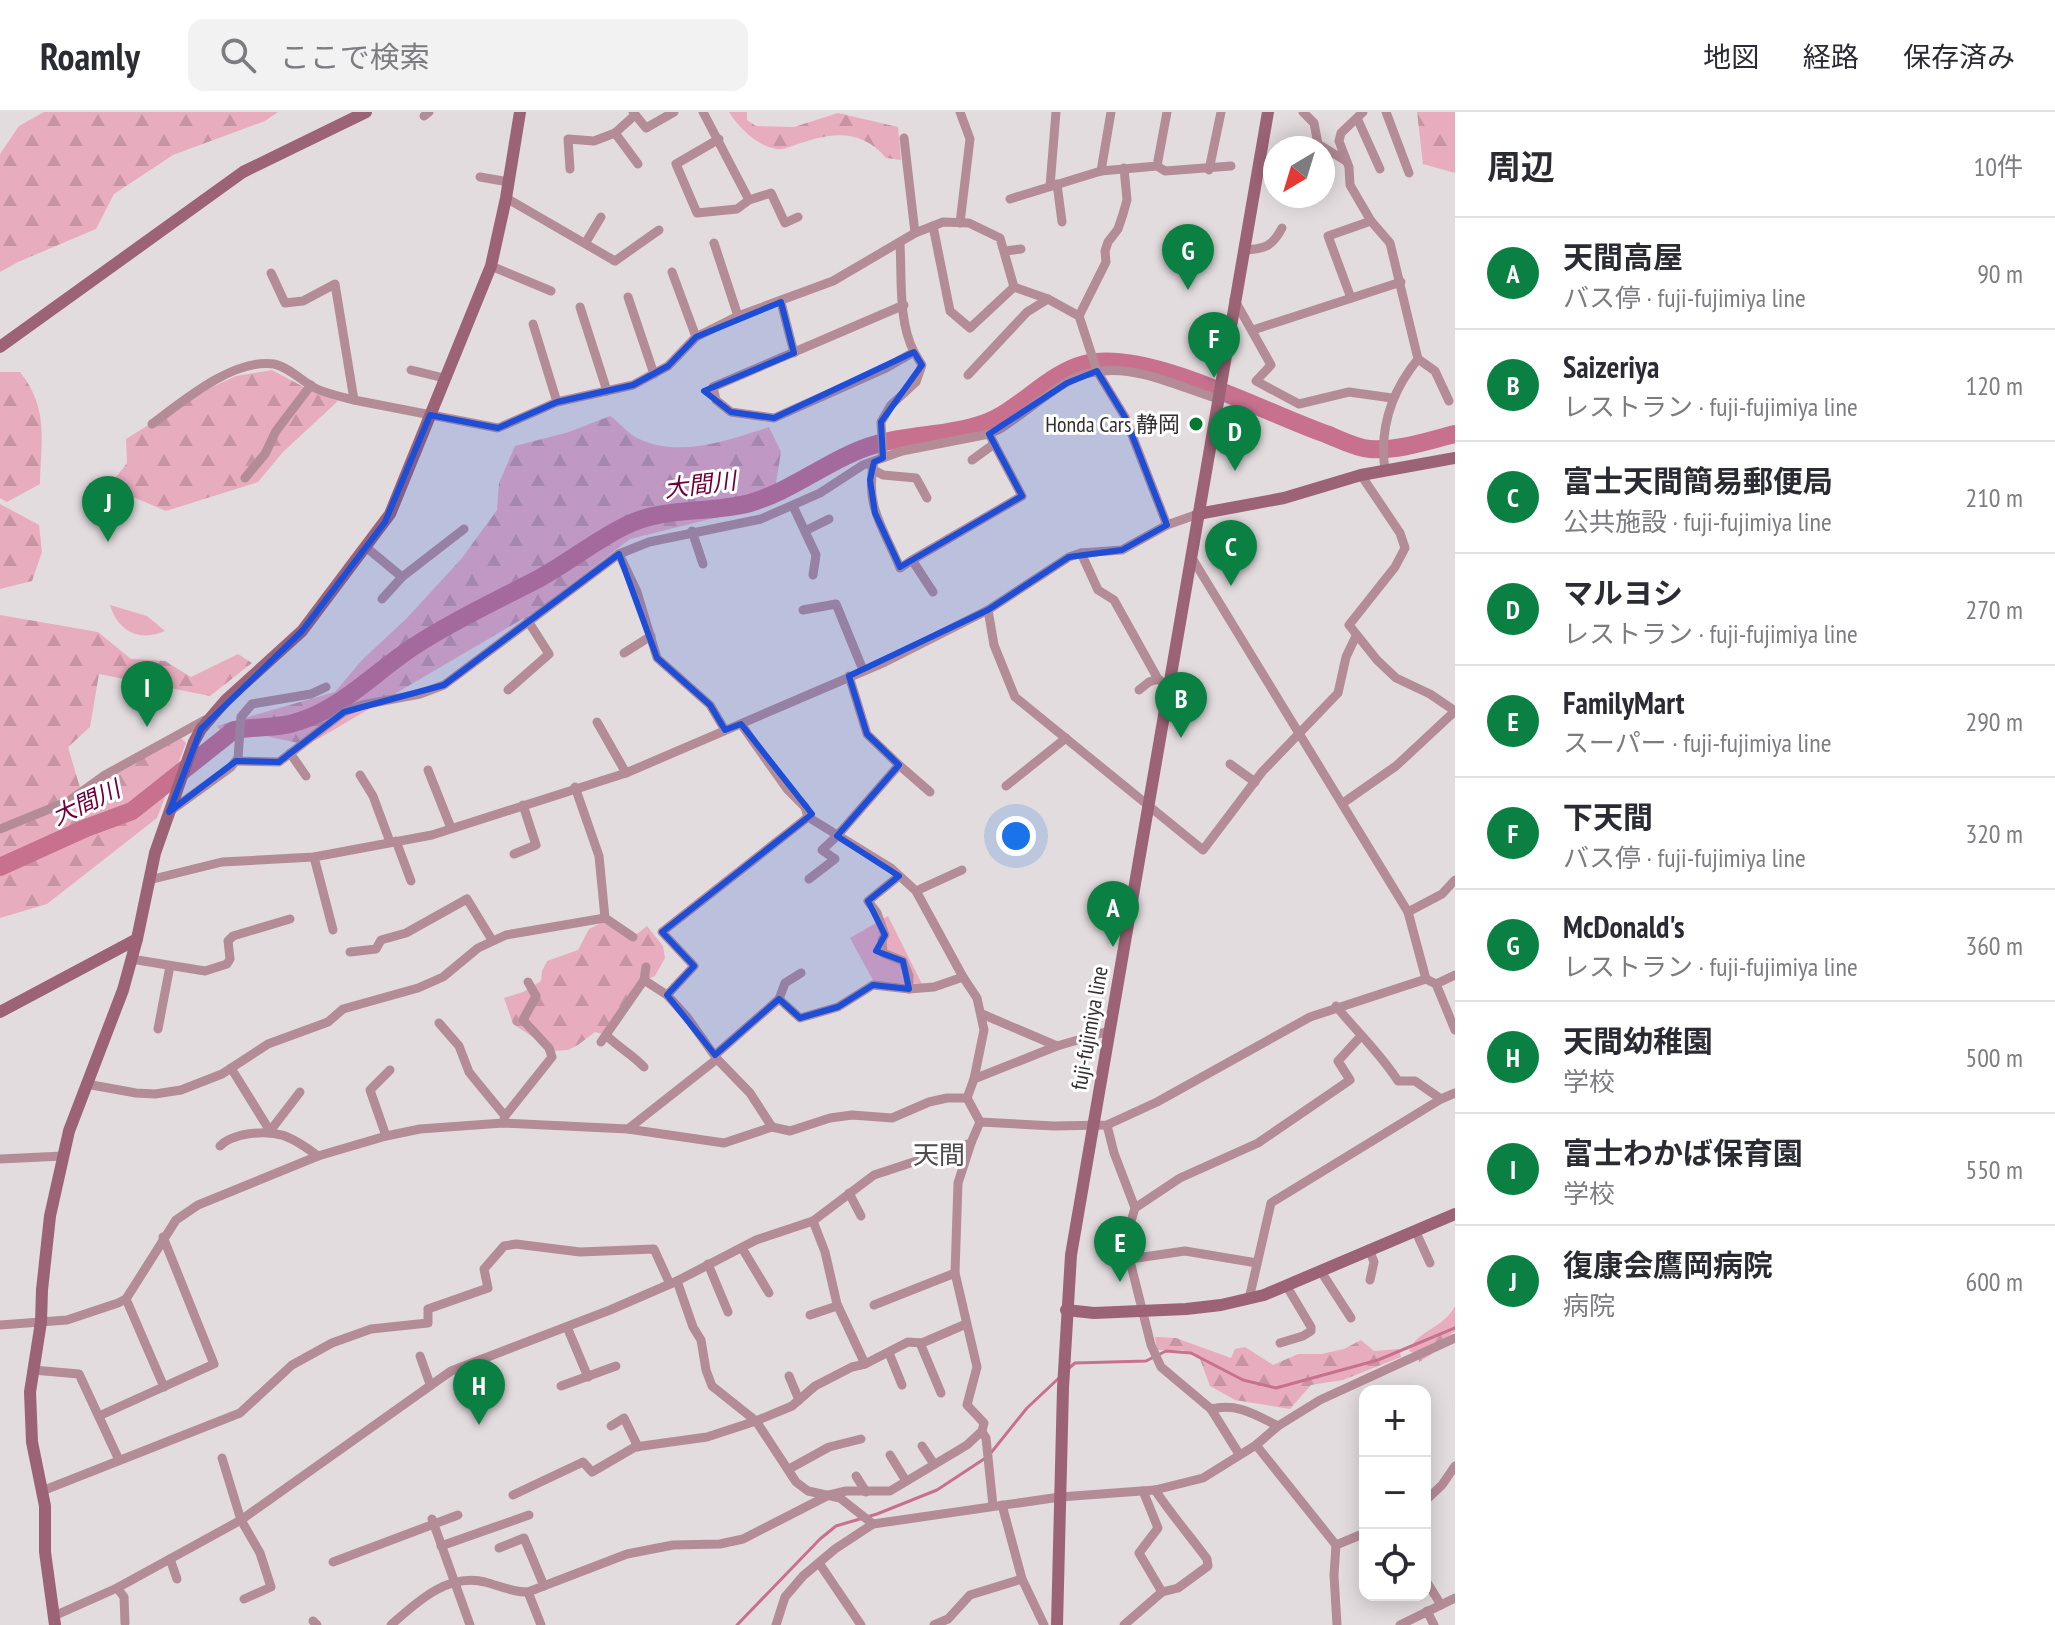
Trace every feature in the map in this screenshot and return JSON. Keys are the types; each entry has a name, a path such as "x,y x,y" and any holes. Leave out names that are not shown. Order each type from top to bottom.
{"street":[{"path":"0,347 243,172 366,112"},
{"path":"520,112 491,266 398,498 367,548 302,631 212,716 194,742 149,880 123,990 69,1131 45,1251 41,1322 30,1392 32,1442 45,1506 47,1576 54,1621 241,1520 430,1384 472,1361 567,1327 673,1282 756,1240 813,1221 874,1175 971,1143"},
{"path":"570,169 568,139 594,141 615,133 634,113 646,128 674,112"},
{"path":"703,112 749,200"},
{"path":"960,112 970,139 960,223"},
{"path":"1056,112 1053,185 1062,222"},
{"path":"1101,171 1111,112"},
{"path":"1157,166 1167,112"},
{"path":"1209,170 1221,112"},
{"name":"fuji-fujimiya line","path":"1057,1625 1063,1388 1071,1255 1148,808 1163,683 1192,558 1268,112"},
{"path":"1303,112 1314,123 1315,136"},
{"path":"1386,112 1409,173"},
{"path":"1380,169 1360,115 1341,133 1339,141 1350,185 1371,221 1390,243 1418,359 1435,371 1449,401"},
{"path":"615,133 638,164"},
{"path":"904,138 915,233"},
{"path":"719,139 676,164 697,213 737,209 749,200 771,193 785,223 798,217"},
{"path":"1335,156 1346,161"},
{"path":"1010,199 1101,171 1157,166 1165,171 1209,170 1231,166"},
{"path":"1258,166 1263,166"},
{"path":"1079,316 1106,262 1108,242 1118,229 1123,214 1127,200 1124,168"},
{"path":"480,177 509,182"},
{"path":"506,198 615,261 659,230"},
{"path":"586,242 601,217"},
{"path":"1351,298 1328,236 1371,221"},
{"path":"152,424 201,387 229,373 276,364 319,390 354,400 498,428 557,402 633,385 668,366 696,337 738,316 833,281 915,233 933,226 969,223 1000,238 1014,287 1048,299 1079,316 1097,371 1125,417 1167,525"},
{"path":"933,226 950,311 970,328 1014,287"},
{"path":"1243,250 1268,248 1282,228"},
{"path":"714,243 738,316"},
{"path":"900,244 906,335 922,365 916,382 891,405 881,422 882,443 870,499 900,568 1022,496 989,434"},
{"path":"1005,251 1021,249"},
{"path":"491,266 551,291"},
{"path":"672,272 696,337"},
{"path":"271,273 285,303 303,301 335,284 354,400"},
{"path":"1253,330 1401,282"},
{"path":"628,297 654,374"},
{"path":"968,375 1027,312 1048,299"},
{"path":"1234,299 1271,365 1256,381 1299,404 1349,392 1392,398"},
{"path":"781,302 794,353"},
{"path":"904,305 713,387 716,400 731,412 774,418 884,369 914,352"},
{"path":"580,307 607,391"},
{"path":"533,324 557,402"},
{"path":"1385,470 1384,439 1392,398 1401,380 1418,359"},
{"path":"411,370 444,378"},
{"path":"236,761 279,762 344,712 362,705 420,694 444,685 619,554 649,542 692,531 761,519 820,493 863,465 876,463 902,451 989,434 1067,383 1097,371 1129,371 1218,399"},
{"path":"245,478 265,454 276,431 311,385"},
{"path":"972,460 994,444"},
{"path":"149,880 222,862 314,857 451,828 626,773 885,662 988,610 1051,568 1081,553 1122,550 1167,525 1198,514 1284,498 1361,475 1455,458"},
{"path":"876,463 883,475 916,478 927,498"},
{"path":"1343,803 1396,766 1455,711 1430,694 1396,678 1349,625 1395,567 1405,548 1400,533 1361,475"},
{"path":"793,506 816,555 813,575"},
{"path":"805,531 829,519"},
{"path":"382,599 402,577 464,529"},
{"path":"692,531 703,564"},
{"path":"367,548 402,577"},
{"path":"1081,553 1098,590 1114,600 1163,683"},
{"path":"619,554 637,592 657,658 710,705 725,730"},
{"path":"1192,558 1408,912 1431,982 1455,1030"},
{"path":"912,560 933,592"},
{"path":"803,610 836,604 863,670"},
{"path":"988,610 994,645 1015,697 1203,850 1255,782 1338,693 1346,657 1356,636"},
{"path":"508,690 549,654 528,621"},
{"path":"624,653 651,636"},
{"path":"849,676 867,734 930,792"},
{"path":"1139,690 1149,682 1163,683"},
{"path":"169,812 236,761 241,717 252,704 311,694 326,687"},
{"path":"0,829 69,801 105,775 212,716"},
{"path":"597,722 626,773"},
{"path":"741,724 787,789 805,807 808,817 891,868 916,891 977,998 982,1014 984,1030 967,1098 980,1122"},
{"path":"1006,786 1066,738"},
{"path":"290,753 306,776"},
{"path":"1230,764 1255,782"},
{"path":"809,879 835,859 822,850 899,765"},
{"path":"428,770 451,828"},
{"path":"360,775 373,796 411,881"},
{"path":"575,787 599,856 605,918"},
{"path":"514,854 536,845 523,805"},
{"path":"667,995 694,966 662,932 808,817"},
{"path":"314,857 333,930"},
{"path":"916,891 962,870"},
{"path":"899,876 868,901 877,913 885,935 882,940 883,953 903,961 909,976 909,989"},
{"path":"1408,912 1442,894 1455,880"},
{"path":"350,952 376,949 381,940 415,928 467,899 492,940"},
{"path":"86,1084 155,1094 181,1090 231,1068 268,1044 328,1022 343,1009 418,988 443,977 478,948 506,935 605,918 633,937"},
{"path":"131,959 205,971 227,964 230,959 228,941 233,936 290,919"},
{"path":"0,1012 137,939"},
{"path":"158,1029 170,966"},
{"path":"644,1067 632,1055 624,1054 603,1038 644,980 646,967"},
{"path":"628,1129 716,1057 779,999 785,983 801,973"},
{"path":"980,1122 1107,1125 1157,1102 1287,1028 1336,1006 1455,975"},
{"path":"779,999 800,1018 838,1007 873,985 909,989 934,987 963,977"},
{"path":"644,980 667,995 687,1017 716,1057 750,1093 772,1127"},
{"path":"504,1120 552,1057 549,1048 523,1020 536,996 528,982"},
{"path":"1336,1006 1360,1037 1382,1056 1398,1081 1415,1081 1441,1099"},
{"path":"982,1014 1057,1046"},
{"path":"439,1023 459,1046 469,1072 504,1120"},
{"path":"974,1079 1057,1046 1109,1031"},
{"path":"1135,1208 1180,1178 1258,1143 1350,1080 1338,1061 1360,1037"},
{"path":"231,1068 270,1131"},
{"path":"386,1136 370,1090 390,1070"},
{"path":"270,1131 300,1092"},
{"path":"1249,1299 1271,1203 1455,1093"},
{"path":"0,1325 67,1320 126,1299 176,1220 212,1197 318,1156 386,1136 504,1120 628,1129 724,1143 772,1127 790,1131 830,1118 852,1115 892,1118 929,1102 967,1098"},
{"path":"395,1624 422,1600 454,1581 484,1582 513,1592 528,1592 627,1554 673,1545 720,1544 743,1539 829,1495 846,1491 890,1491 967,1445 982,1432 984,1423 967,1405 977,1367 955,1273 958,1183 980,1122"},
{"path":"1107,1125 1135,1208 1125,1241 1151,1345 1161,1367 1211,1409 1239,1454"},
{"path":"220,1146 227,1139 270,1131 293,1138 318,1156"},
{"path":"0,1159 63,1156"},
{"path":"849,1193 861,1216"},
{"path":"1066,1310 1094,1313 1221,1305 1249,1299 1455,1214"},
{"path":"813,1221 825,1252 837,1306 865,1364"},
{"path":"1415,1230 1430,1263"},
{"path":"99,1416 214,1364 163,1237"},
{"path":"42,1491 240,1413 292,1365 332,1343 371,1329 428,1323 428,1309 488,1288 484,1269 504,1246 516,1244 580,1252 654,1249 701,1340 712,1386 756,1421 796,1482 808,1491 845,1502 871,1522"},
{"path":"742,1248 769,1293"},
{"path":"1369,1249 1374,1262 1370,1280"},
{"path":"1130,1259 1185,1251 1257,1263"},
{"path":"708,1264 728,1312"},
{"path":"1320,1270 1351,1318"},
{"path":"874,1305 955,1273"},
{"path":"1280,1343 1311,1331 1286,1285"},
{"path":"126,1299 164,1387"},
{"path":"810,1315 837,1306"},
{"path":"513,1495 583,1462 592,1472 638,1447 707,1437 756,1421 792,1406 828,1379 908,1342 920,1343 966,1324"},
{"path":"567,1327 588,1377"},
{"path":"776,1625 785,1597 803,1576 871,1522 1060,1497 1155,1490 1203,1478 1320,1400 1455,1338"},
{"path":"920,1343 941,1393"},
{"path":"889,1353 902,1385"},
{"path":"420,1356 430,1384"},
{"path":"561,1386 616,1366"},
{"path":"33,1370 79,1374 119,1460"},
{"path":"789,1376 799,1400"},
{"path":"1211,1409 1227,1405 1242,1407 1278,1426"},
{"path":"611,1426 624,1418 638,1447"},
{"path":"982,1432 986,1438 997,1505 1022,1579 1044,1625"},
{"path":"789,1469 829,1447 861,1439"},
{"path":"1256,1445 1336,1545 1337,1625"},
{"path":"922,1446 934,1464"},
{"path":"890,1455 906,1481"},
{"path":"222,1458 241,1520 260,1553 271,1587 244,1599"},
{"path":"1431,1495 1455,1466"},
{"path":"856,1476 866,1492"},
{"path":"1124,1625 1162,1592 1178,1588 1208,1566 1207,1559 1155,1490"},
{"path":"1143,1491 1158,1528 1139,1553 1162,1592"},
{"path":"333,1562 458,1515"},
{"path":"441,1546 529,1515"},
{"path":"433,1522 470,1625"},
{"path":"1336,1545 1359,1535"},
{"path":"499,1548 524,1538 544,1586"},
{"path":"170,1559 177,1579"},
{"path":"819,1563 861,1625"},
{"path":"934,1625 948,1619 970,1595 1022,1579"},
{"path":"117,1588 124,1597 125,1623"},
{"path":"1431,1589 1441,1605"},
{"path":"528,1592 541,1625"},
{"path":"1400,1625 1455,1598"},
{"path":"1427,1611 1434,1625"}],"highlighted area":[{"path":"781,302 794,353 704,391 731,412 774,418 914,352 922,365 881,422 883,458 874,462 870,480 875,513 900,567 1022,496 989,434 1067,383 1097,371 1125,417 1167,525 1122,550 1069,557 988,610 849,676 867,734 899,765 837,836 899,876 868,901 885,935 876,951 903,961 909,989 873,985 838,1007 800,1018 779,999 715,1055 667,995 694,966 662,932 812,814 741,724 725,730 710,705 657,658 619,554 444,685 344,712 279,762 236,761 169,812 201,729 302,631 385,522 430,415 498,428 557,402 633,385 668,366 696,337"}],"green space":[{"path":"44,112 278,112 265,121 173,155 114,194 96,229 0,272 0,154 19,126"},
{"path":"729,112 747,112 747,120 756,126 794,127 838,113 898,127 901,160 886,158 857,138 836,135 777,149 749,135"},
{"path":"1417,112 1455,112 1455,173 1423,164"},
{"path":"272,370 315,393 338,401 283,452 258,482 166,511 133,497 112,482 127,463 126,439 203,391 236,376"},
{"path":"0,372 20,372 29,385 36,399 42,439 40,484 7,502 0,498"},
{"path":"610,416 635,437 671,447 704,445 769,427 781,452 775,489 766,505 630,539 536,611 318,739 303,744 261,735 223,734 217,726 335,692 362,660 407,618 462,558 497,510 499,483 515,446 569,432"},
{"path":"0,504 39,525 42,552 32,581 0,589"},
{"path":"110,605 147,616 165,631 147,635 131,632 118,622"},
{"path":"0,615 98,632 131,659 165,661 191,677 238,654 252,663 210,696 99,674 90,727 68,747 81,791 181,738 186,743 157,818 47,904 0,918"},
{"path":"888,916 922,984 874,982 850,938"},
{"path":"603,922 633,937 647,926 663,946 665,958 655,976 637,984 606,1035 595,1032 568,1050 554,1051 513,1024 504,998 523,992 541,981 547,961 578,950 589,929"},
{"path":"1455,1306 1455,1331 1434,1348 1432,1354 1419,1362 1419,1355 1409,1351 1413,1344 1444,1320"},
{"path":"1155,1337 1176,1338 1231,1358 1235,1349 1245,1347 1273,1365 1298,1354 1321,1354 1344,1349 1361,1340 1374,1351 1399,1349 1401,1357 1343,1380 1311,1385 1290,1409 1235,1400 1210,1386 1200,1359 1183,1350 1157,1350"}],"waterway":[{"name":"大間川","path":"0,867 132,811 234,730 292,724 332,706 431,636 540,578 625,526 671,513 750,503 783,490 861,449 982,424 1008,411 1058,376 1085,364 1110,362 1140,365 1172,374 1364,448 1402,447 1455,434"},
{"path":"1068,1369 1075,1363 1146,1361 1166,1351 1191,1353 1243,1380 1276,1388 1378,1360 1455,1328"},
{"path":"990,1454 1027,1408 1060,1377"},
{"path":"737,1625 836,1526 877,1514 937,1490 984,1459"}],"place":[{"name":"McDonald's","path":"1188,290"},
{"name":"下天間","path":"1214,378"},
{"name":"Honda Cars 静岡","path":"1196,424"},
{"name":"マルヨシ","path":"1235,471"},
{"name":"復康会鷹岡病院","path":"108,542"},
{"name":"富士天間簡易郵便局","path":"1231,586"},
{"name":"富士わかば保育園","path":"147,727"},
{"name":"Saizeriya","path":"1181,738"},
{"name":"天間高屋","path":"1113,947"},
{"name":"FamilyMart","path":"1120,1282"},
{"name":"天間幼稚園","path":"479,1425"}],"district":[{"name":"天間","path":"939,1155"}]}
